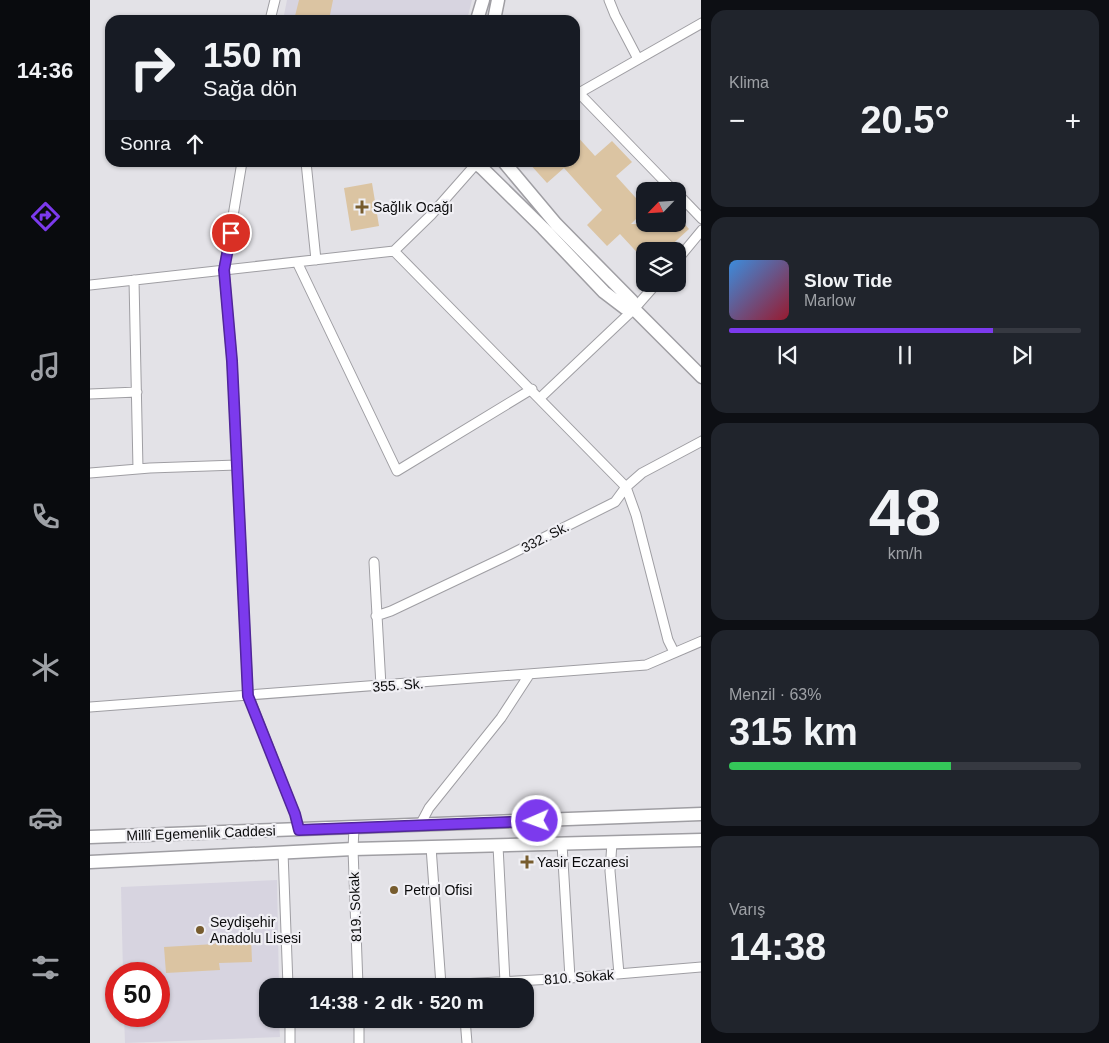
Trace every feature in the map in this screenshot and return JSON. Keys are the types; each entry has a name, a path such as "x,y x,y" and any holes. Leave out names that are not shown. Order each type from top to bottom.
{"main road":[{"path":"478,15 483,0"},
{"path":"495,15 498,0"},
{"path":"481,167 543,228 604,292 625,308 634,309"},
{"path":"508,167 556,224 632,301 634,309 701,376"},
{"name":"Millî Egemenlik Caddesi","path":"90,837 701,814"},
{"name":"Millî Egemenlik Caddesi","path":"90,862 353,849 701,840"}],"street":[{"path":"271,15 275,0"},
{"path":"609,0 638,59"},
{"path":"580,89 701,24"},
{"path":"580,94 665,182"},
{"path":"241,167 224,270 232,361 248,696 295,814 299,830"},
{"path":"307,167 316,260"},
{"path":"90,285 394,251 431,214 472,167"},
{"path":"686,202 701,218"},
{"path":"686,249 701,231"},
{"path":"394,251 532,389 626,487 636,515 668,640 674,652"},
{"path":"297,262 397,471 532,389"},
{"path":"134,280 138,469"},
{"path":"540,398 634,309 649,292"},
{"path":"90,394 137,392"},
{"name":"332. Sk.","path":"376,616 391,611 489,565 614,502 626,487 642,473 701,442"},
{"path":"90,473 237,465"},
{"path":"374,562 381,686"},
{"name":"355. Sk.","path":"90,707 646,665 701,641"},
{"path":"420,825 429,808 501,718 528,675"},
{"name":"819. Sokak","path":"354,828 353,849 358,978"},
{"path":"612,843 610,872 619,974"},
{"path":"562,844 570,978"},
{"path":"498,846 505,978"},
{"path":"431,847 440,978"},
{"path":"283,852 288,978"},
{"name":"810. Sokak","path":"534,980 701,967"},
{"path":"290,1028 290,1043"},
{"path":"359,1028 359,1043"},
{"path":"466,1028 467,1043"}],"shaded area":[{"path":"287,0 472,0 468,15 284,15"},
{"name":"Seydişehir Anadolu Lisesi","path":"277,880 279,978 259,978 259,1028 280,1028 280,1037 125,1043 124,1027 170,1027 170,962 123,962 121,887"}],"building":[{"path":"299,0 333,0 330,15 295,15"},
{"path":"580,140 595,156 612,141 632,162 616,176 636,198 636,219 631,224 636,224 636,232 686,232 675,242 636,242 636,251 620,234 607,246 587,225 602,210 564,168 547,183 533,167 580,167"},
{"name":"Sağlık Ocağı","path":"372,183 379,226 351,231 344,188"},
{"path":"251,936 252,962 219,963 220,970 170,973 170,962 165,962 164,947 215,944 215,938"}],"place":[{"name":"Sağlık Ocağı","path":"362,207"},
{"name":"Yasir Eczanesi","path":"527,862"},
{"name":"Petrol Ofisi","path":"394,890"},
{"name":"Seydişehir Anadolu Lisesi","path":"200,930"}],"route":[{"path":"231,233 224,270 232,361 248,696 295,814 299,830 537,821"}]}
